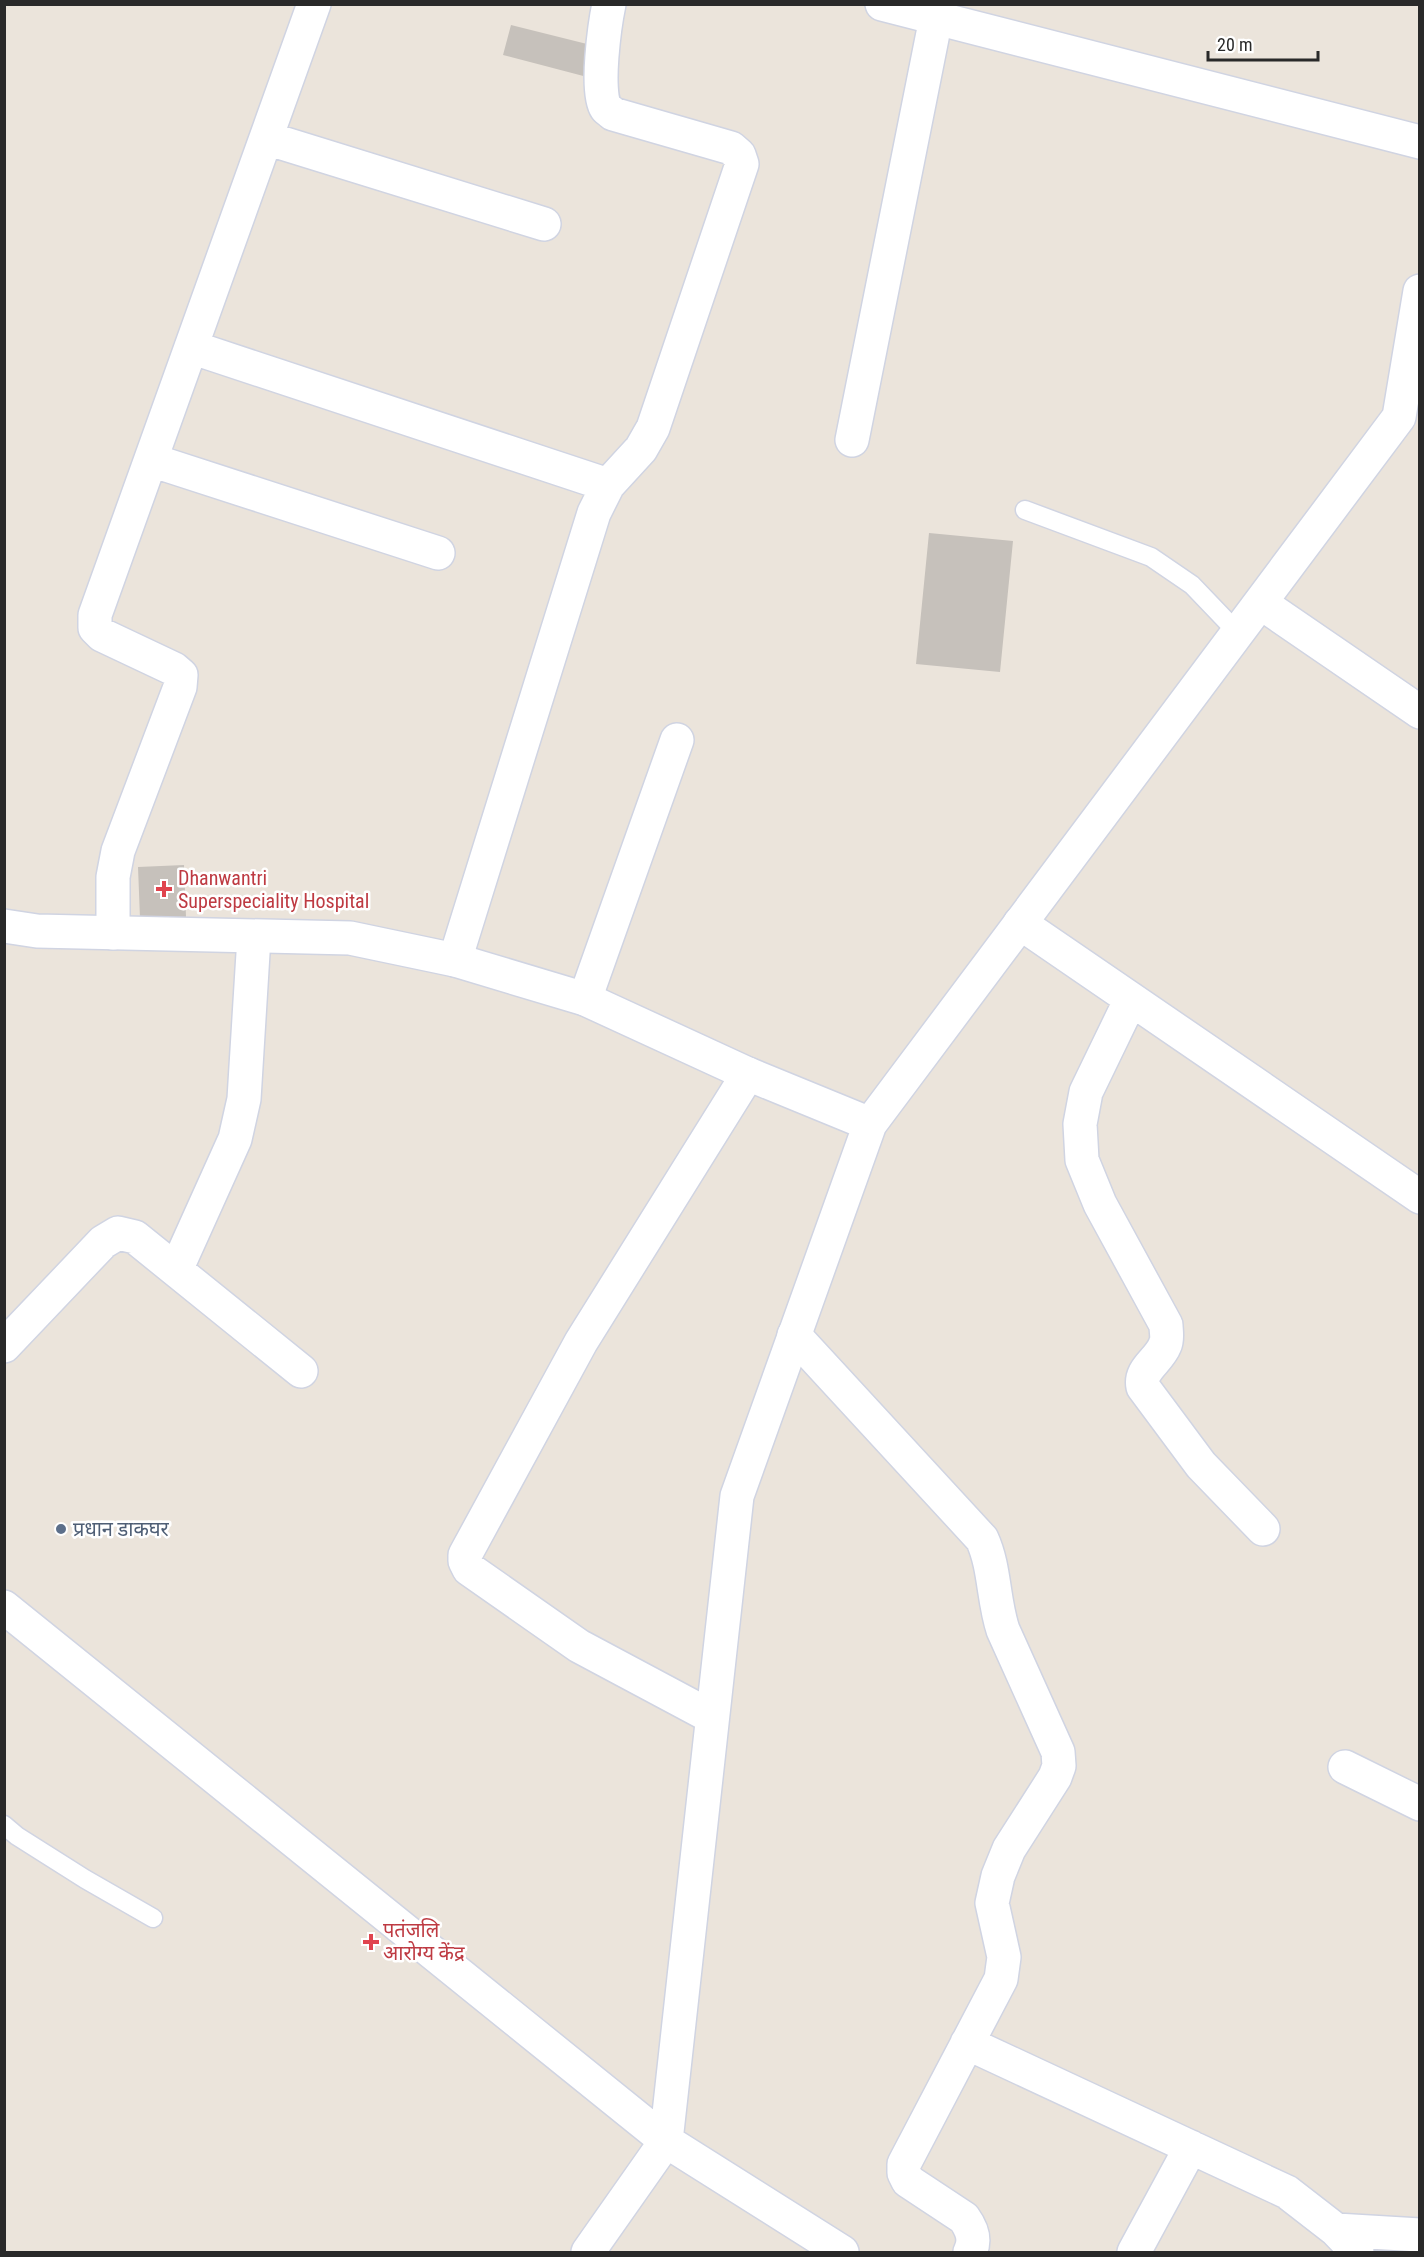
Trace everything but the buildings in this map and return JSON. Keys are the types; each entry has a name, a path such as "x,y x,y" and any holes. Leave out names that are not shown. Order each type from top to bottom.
{"street":[{"path":"113,933 113,877 118,851 180,687 181,675 174,669 102,635 95,627 95,615 314,4"},
{"path":"455,960 594,513 608,485 641,449 653,428 742,164 740,156 731,148 613,114 606,107 603,99 602,60 603,34 609,4"},
{"path":"882,4 1419,142"},
{"path":"852,440 936,18"},
{"path":"266,138 544,224"},
{"path":"588,2253 666,2141 737,1496 870,1124 1399,417 1415,347 1419,291"},
{"path":"191,347 608,485"},
{"path":"151,460 438,553"},
{"path":"1261,603 1419,712"},
{"path":"585,999 677,740"},
{"path":"1020,923 1419,1197"},
{"path":"4,926 37,931 350,938 455,960 585,999 748,1074 870,1124"},
{"path":"176,1270 235,1139 244,1099 254,937"},
{"path":"1131,999 1086,1092 1080,1124 1082,1160 1100,1204 1166,1325 1166,1345 1144,1374 1143,1388 1201,1465 1263,1529"},
{"path":"712,1717 579,1646 469,1569 465,1555 580,1342 748,1074"},
{"path":"4,1346 103,1242 118,1233 135,1237 302,1371"},
{"path":"794,1335 982,1539 989,1554 997,1611 1003,1630 1058,1752 1059,1766 1055,1777 1010,1849 998,1876 992,1903 1004,1957 1001,1979 904,2164 904,2173 908,2181 964,2218 971,2227 973,2246 970,2253"},
{"path":"4,1607 666,2141 842,2253"},
{"path":"1345,1767 1419,1804"},
{"path":"968,2043 1287,2192 1346,2241 1419,2235"},
{"path":"1134,2253 1191,2147"}],"lane":[{"path":"1025,510 1151,557 1192,585 1238,632"},
{"path":"4,1825 17,1836 85,1879 153,1918"}],"place":[{"name":"Dhanwantri Superspeciality Hospital","path":"164,889"},
{"name":"प्रधान डाकघर","path":"61,1529"},
{"name":"पतंजलि आरोग्य केंद्र","path":"371,1942"}]}
